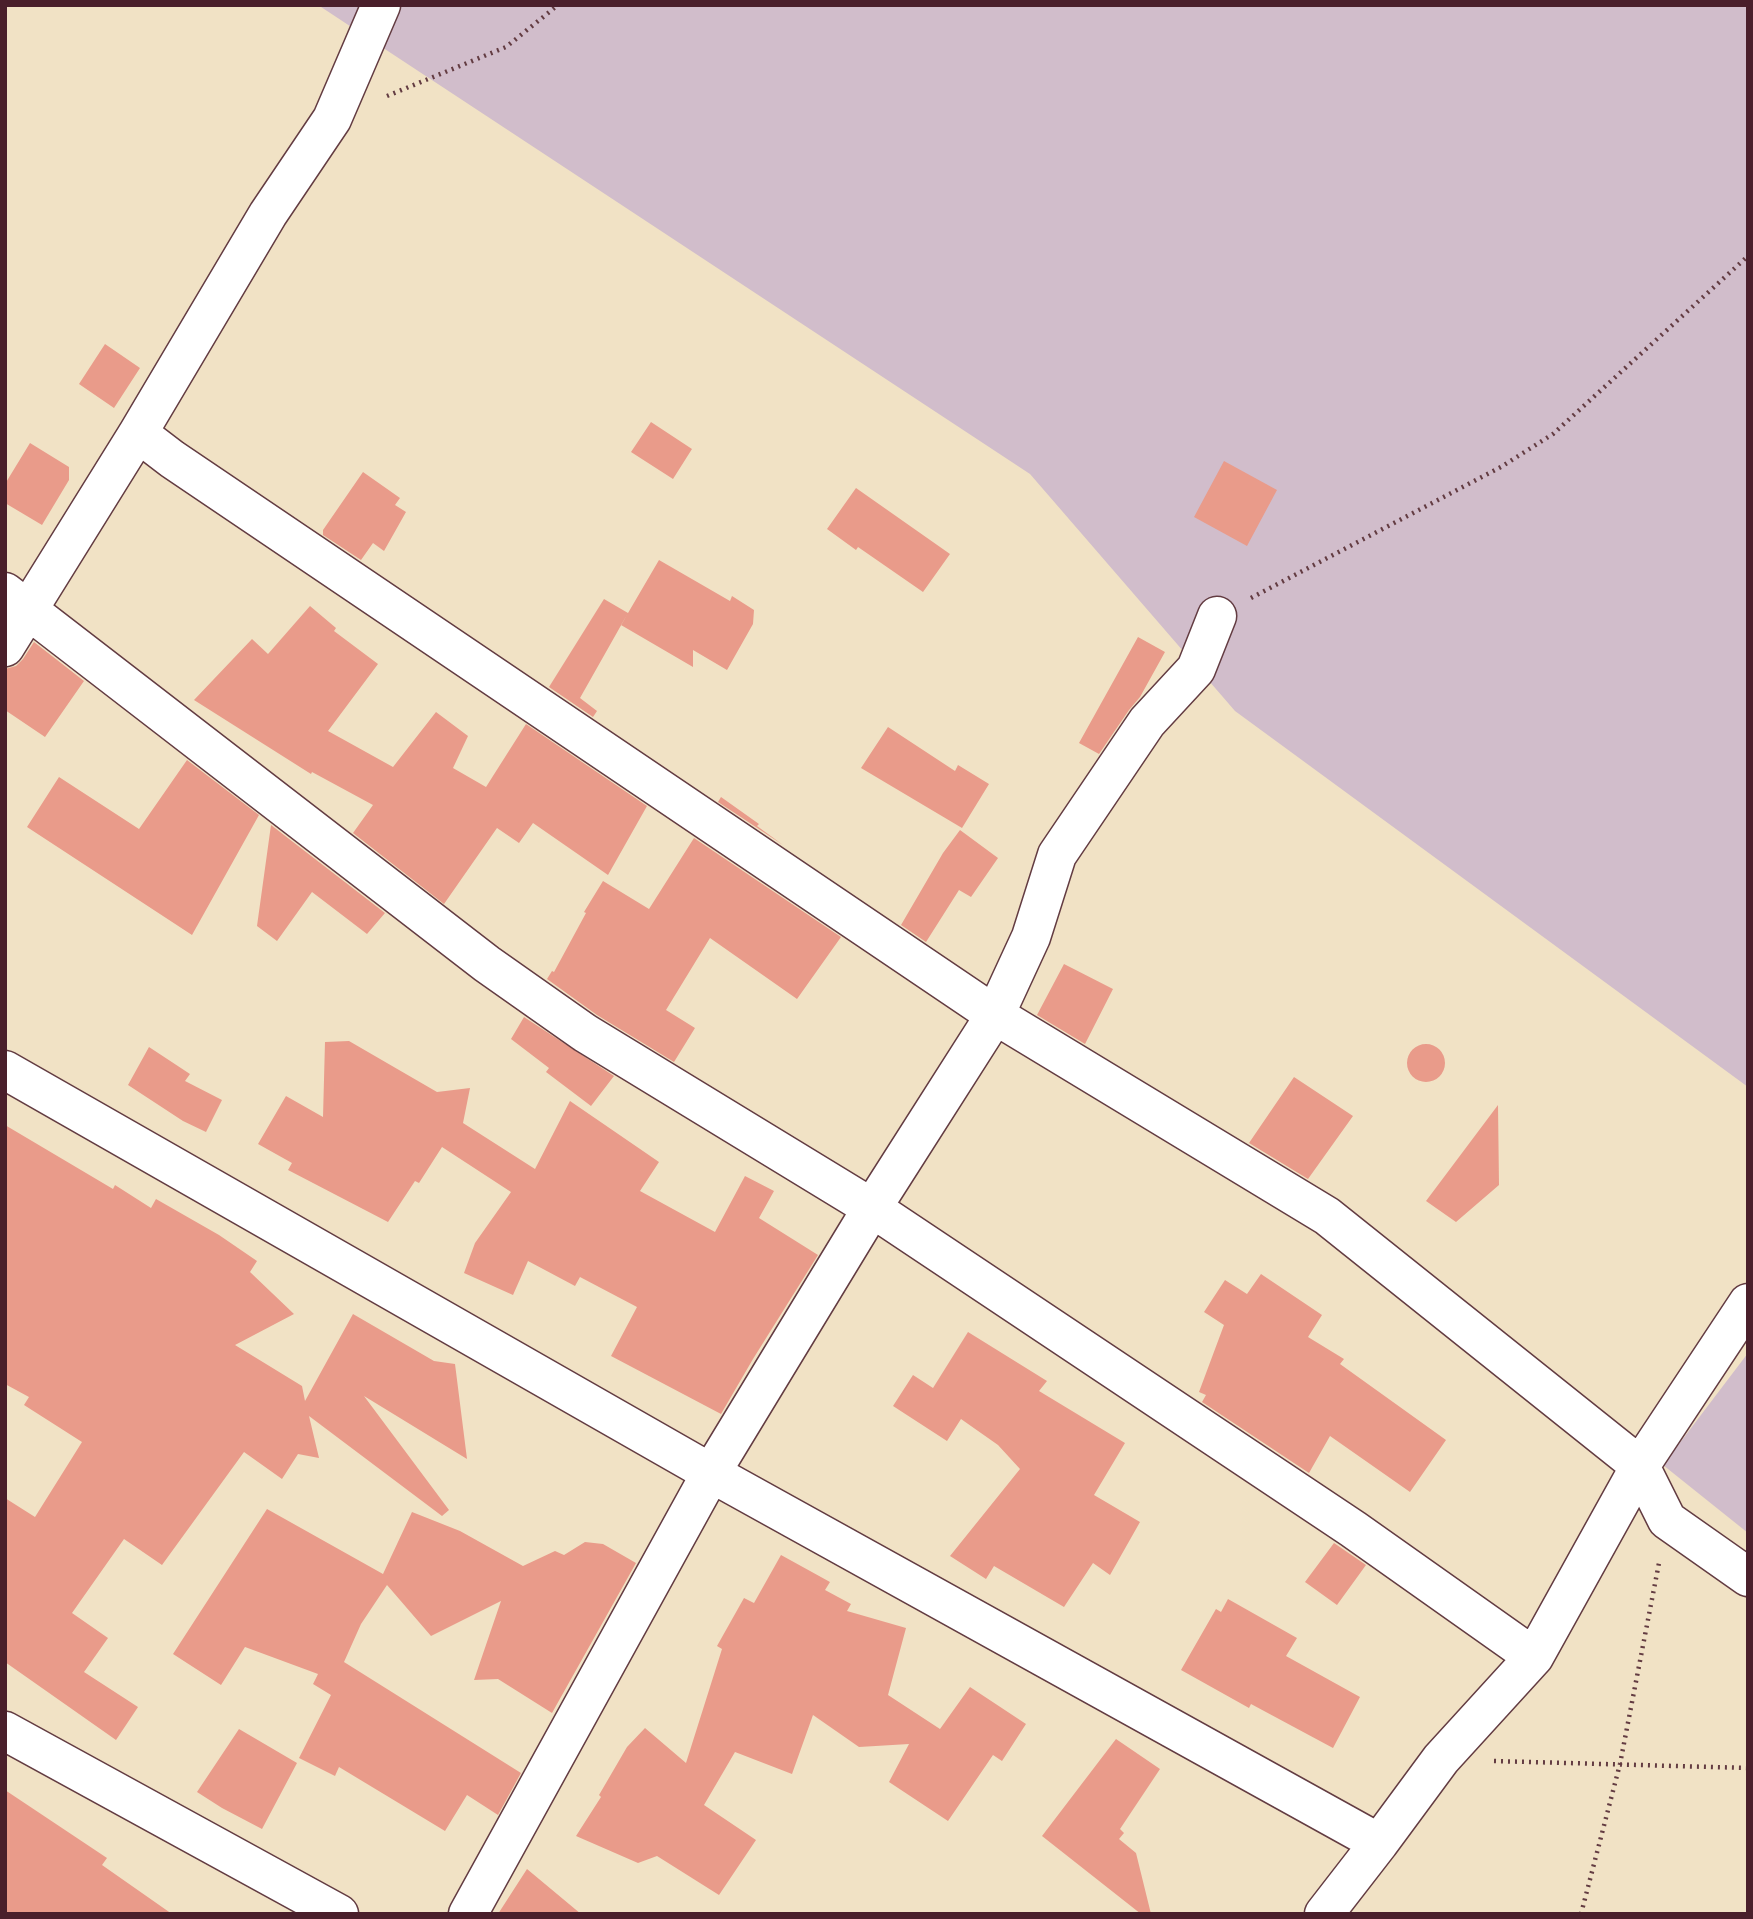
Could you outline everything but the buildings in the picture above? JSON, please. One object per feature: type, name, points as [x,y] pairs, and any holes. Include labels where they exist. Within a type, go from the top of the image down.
[{"type":"street","points":[[5,647],[17,601],[138,433],[268,214],[332,119],[381,5]]},
{"type":"street","points":[[138,433],[172,459],[995,1015],[1327,1216],[1640,1466],[1667,1520],[1748,1577]]},
{"type":"street","points":[[17,601],[520,987],[585,1033],[872,1208],[1353,1529],[1534,1657]]},
{"type":"street","points":[[468,1914],[711,1473],[872,1208],[995,1015],[1031,937],[1057,855],[1147,722],[1196,669],[1217,616]]},
{"type":"street","points":[[5,1070],[711,1473],[1379,1843]]},
{"type":"street","points":[[1324,1914],[1441,1759],[1534,1657],[1640,1466],[1748,1303]]},
{"type":"street","points":[[5,1731],[340,1914]]},
{"type":"path","points":[[332,119],[506,47],[558,5]]},
{"type":"path","points":[[1217,616],[1502,467],[1553,434],[1748,256]]},
{"type":"path","points":[[1581,1914],[1620,1764],[1667,1520]]},
{"type":"path","points":[[1441,1759],[1748,1768]]},
{"type":"shaded area","points":[[318,5],[1748,5],[1748,1087],[1235,711],[1030,474]]},
{"type":"shaded area","points":[[1748,1353],[1748,1533],[1663,1465]]}]
